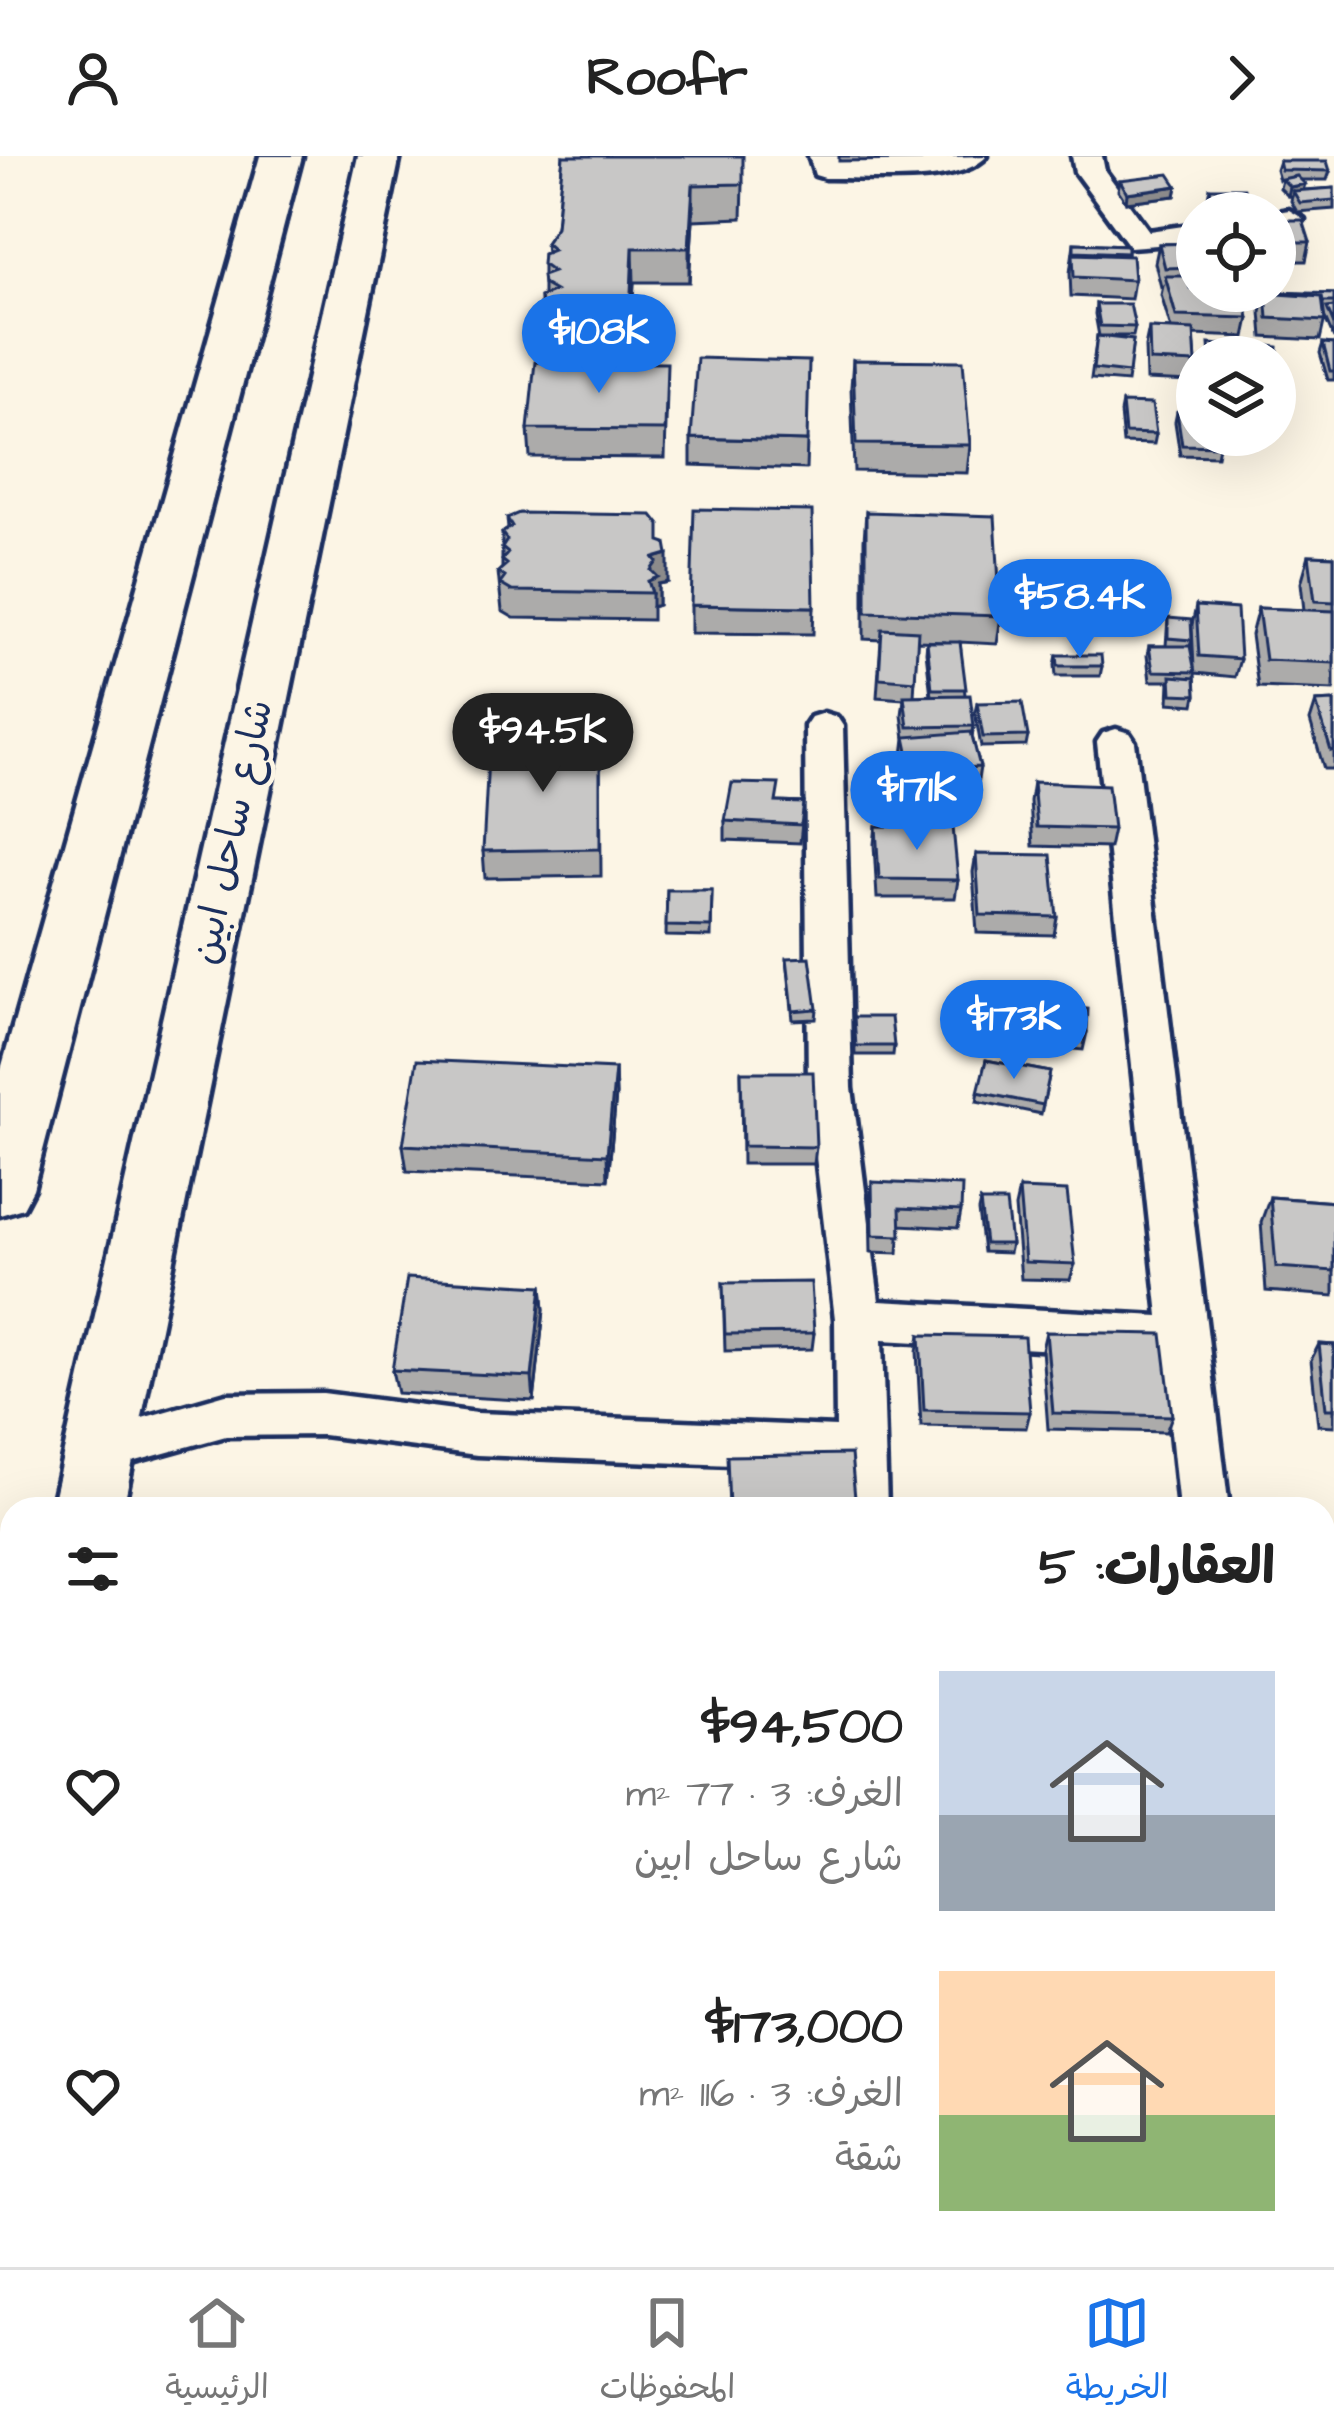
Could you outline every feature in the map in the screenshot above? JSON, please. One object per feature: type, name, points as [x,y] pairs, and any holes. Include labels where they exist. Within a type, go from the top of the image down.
[{"type":"highway","points":[[0,1189],[281,156]]},
{"type":"highway","name":"شارع ساحل ابين","points":[[90,1497],[385,157]]},
{"type":"street","points":[[824,156],[825,169],[941,168],[972,156]]},
{"type":"street","points":[[1087,156],[1090,172],[1141,241],[1176,235]]},
{"type":"street","points":[[824,726],[830,1088],[858,1319],[862,1497]]},
{"type":"street","points":[[1116,742],[1203,1497]]},
{"type":"street","points":[[858,1319],[1184,1337]]},
{"type":"street","points":[[100,1450],[226,1415],[303,1414],[477,1434],[860,1449]]},
{"type":"building","points":[[563,156],[743,156],[743,184],[693,185],[689,248],[633,248],[629,337],[544,333],[540,323],[552,315],[542,309],[540,297],[555,291],[543,284],[542,276],[553,272],[542,264],[543,254],[553,250],[545,243],[556,227]]},
{"type":"building","points":[[1279,161],[1327,161],[1330,171],[1281,170]]},
{"type":"building","points":[[1169,174],[1177,186],[1127,193],[1120,180]]},
{"type":"building","points":[[1297,176],[1305,184],[1290,187],[1282,179]]},
{"type":"building","points":[[1210,188],[1244,188],[1245,192],[1211,192]]},
{"type":"building","points":[[1334,188],[1334,200],[1300,203],[1293,191]]},
{"type":"building","points":[[1296,220],[1303,220],[1310,242],[1296,242]]},
{"type":"building","points":[[1074,243],[1127,245],[1127,253],[1074,251]]},
{"type":"building","points":[[1159,244],[1176,244],[1176,268],[1165,268]]},
{"type":"building","points":[[1073,254],[1132,256],[1134,280],[1074,277]]},
{"type":"building","points":[[1165,276],[1176,276],[1176,312],[1248,312],[1249,318],[1176,316]]},
{"type":"building","points":[[1296,293],[1334,294],[1334,302],[1323,302],[1322,297]]},
{"type":"building","points":[[1296,295],[1322,297],[1325,321],[1268,318],[1268,312],[1296,312]]},
{"type":"building","points":[[1096,304],[1130,304],[1135,327],[1100,326]]},
{"type":"building","points":[[1149,328],[1194,330],[1194,336],[1176,336],[1176,362],[1150,361]]},
{"type":"building","points":[[1097,336],[1133,340],[1129,373],[1093,369]]},
{"type":"building","points":[[1323,343],[1334,344],[1334,371],[1330,371]]},
{"type":"building","points":[[697,358],[809,361],[807,441],[691,438]]},
{"type":"building","points":[[853,360],[963,361],[970,445],[856,444]]},
{"type":"building","points":[[535,362],[667,363],[665,430],[528,429]]},
{"type":"building","points":[[1122,403],[1152,404],[1156,434],[1125,433]]},
{"type":"building","points":[[694,509],[812,511],[814,607],[691,605]]},
{"type":"building","points":[[866,512],[995,516],[1001,616],[866,612]]},
{"type":"building","points":[[519,513],[652,515],[660,525],[660,541],[666,543],[668,554],[654,558],[657,562],[651,570],[658,577],[648,581],[652,593],[512,591],[500,584],[505,577],[498,572],[507,564],[502,560],[508,553],[502,548],[507,540],[502,533],[512,526],[507,518]]},
{"type":"building","points":[[1309,555],[1334,556],[1334,602],[1315,601]]},
{"type":"building","points":[[1196,606],[1237,609],[1240,659],[1199,656]]},
{"type":"building","points":[[1258,608],[1334,611],[1334,663],[1265,660]]},
{"type":"building","points":[[1168,618],[1191,620],[1192,640],[1168,638]]},
{"type":"building","points":[[882,629],[918,631],[915,681],[879,678]]},
{"type":"building","points":[[927,642],[960,642],[966,689],[932,689]]},
{"type":"building","points":[[1149,646],[1190,646],[1195,672],[1153,671]]},
{"type":"building","points":[[1057,655],[1101,655],[1102,666],[1058,666]]},
{"type":"building","points":[[1171,676],[1195,678],[1196,695],[1172,694]]},
{"type":"building","points":[[970,695],[974,726],[908,727],[904,696]]},
{"type":"building","points":[[1334,701],[1334,750],[1331,751],[1316,702]]},
{"type":"building","points":[[1022,702],[1028,736],[983,737],[977,703]]},
{"type":"building","points":[[971,732],[980,767],[912,771],[905,737]]},
{"type":"building","points":[[600,738],[600,849],[483,851],[489,739]]},
{"type":"building","points":[[1033,782],[1108,785],[1113,829],[1037,827]]},
{"type":"building","points":[[732,783],[779,784],[776,802],[804,803],[801,825],[725,821]]},
{"type":"building","points":[[876,826],[953,827],[958,880],[879,879]]},
{"type":"building","points":[[976,854],[1051,855],[1057,917],[980,915]]},
{"type":"building","points":[[667,890],[712,890],[711,927],[666,926]]},
{"type":"building","points":[[810,957],[817,1009],[793,1011],[787,958]]},
{"type":"building","points":[[977,999],[1088,1009],[1087,1032],[975,1022]]},
{"type":"building","points":[[854,1017],[891,1017],[894,1046],[856,1046]]},
{"type":"building","points":[[417,1060],[615,1069],[607,1155],[403,1145]]},
{"type":"building","points":[[986,1060],[1050,1072],[1043,1105],[978,1092]]},
{"type":"building","points":[[741,1072],[813,1072],[816,1147],[743,1146]]},
{"type":"building","points":[[872,1182],[962,1186],[961,1211],[900,1208],[901,1236],[873,1235]]},
{"type":"building","points":[[1019,1189],[1067,1191],[1075,1264],[1025,1262]]},
{"type":"building","points":[[1270,1197],[1334,1202],[1334,1271],[1276,1267]]},
{"type":"building","points":[[980,1202],[1006,1202],[1011,1244],[985,1244]]},
{"type":"building","points":[[407,1278],[542,1286],[532,1377],[392,1370]]},
{"type":"building","points":[[811,1282],[814,1333],[725,1334],[723,1283]]},
{"type":"building","points":[[1046,1332],[1162,1334],[1172,1416],[1053,1413]]},
{"type":"building","points":[[920,1335],[1024,1337],[1030,1412],[924,1410]]},
{"type":"building","points":[[1319,1344],[1334,1345],[1334,1409],[1326,1409]]},
{"type":"building","points":[[851,1454],[855,1497],[729,1497],[727,1456]]}]
